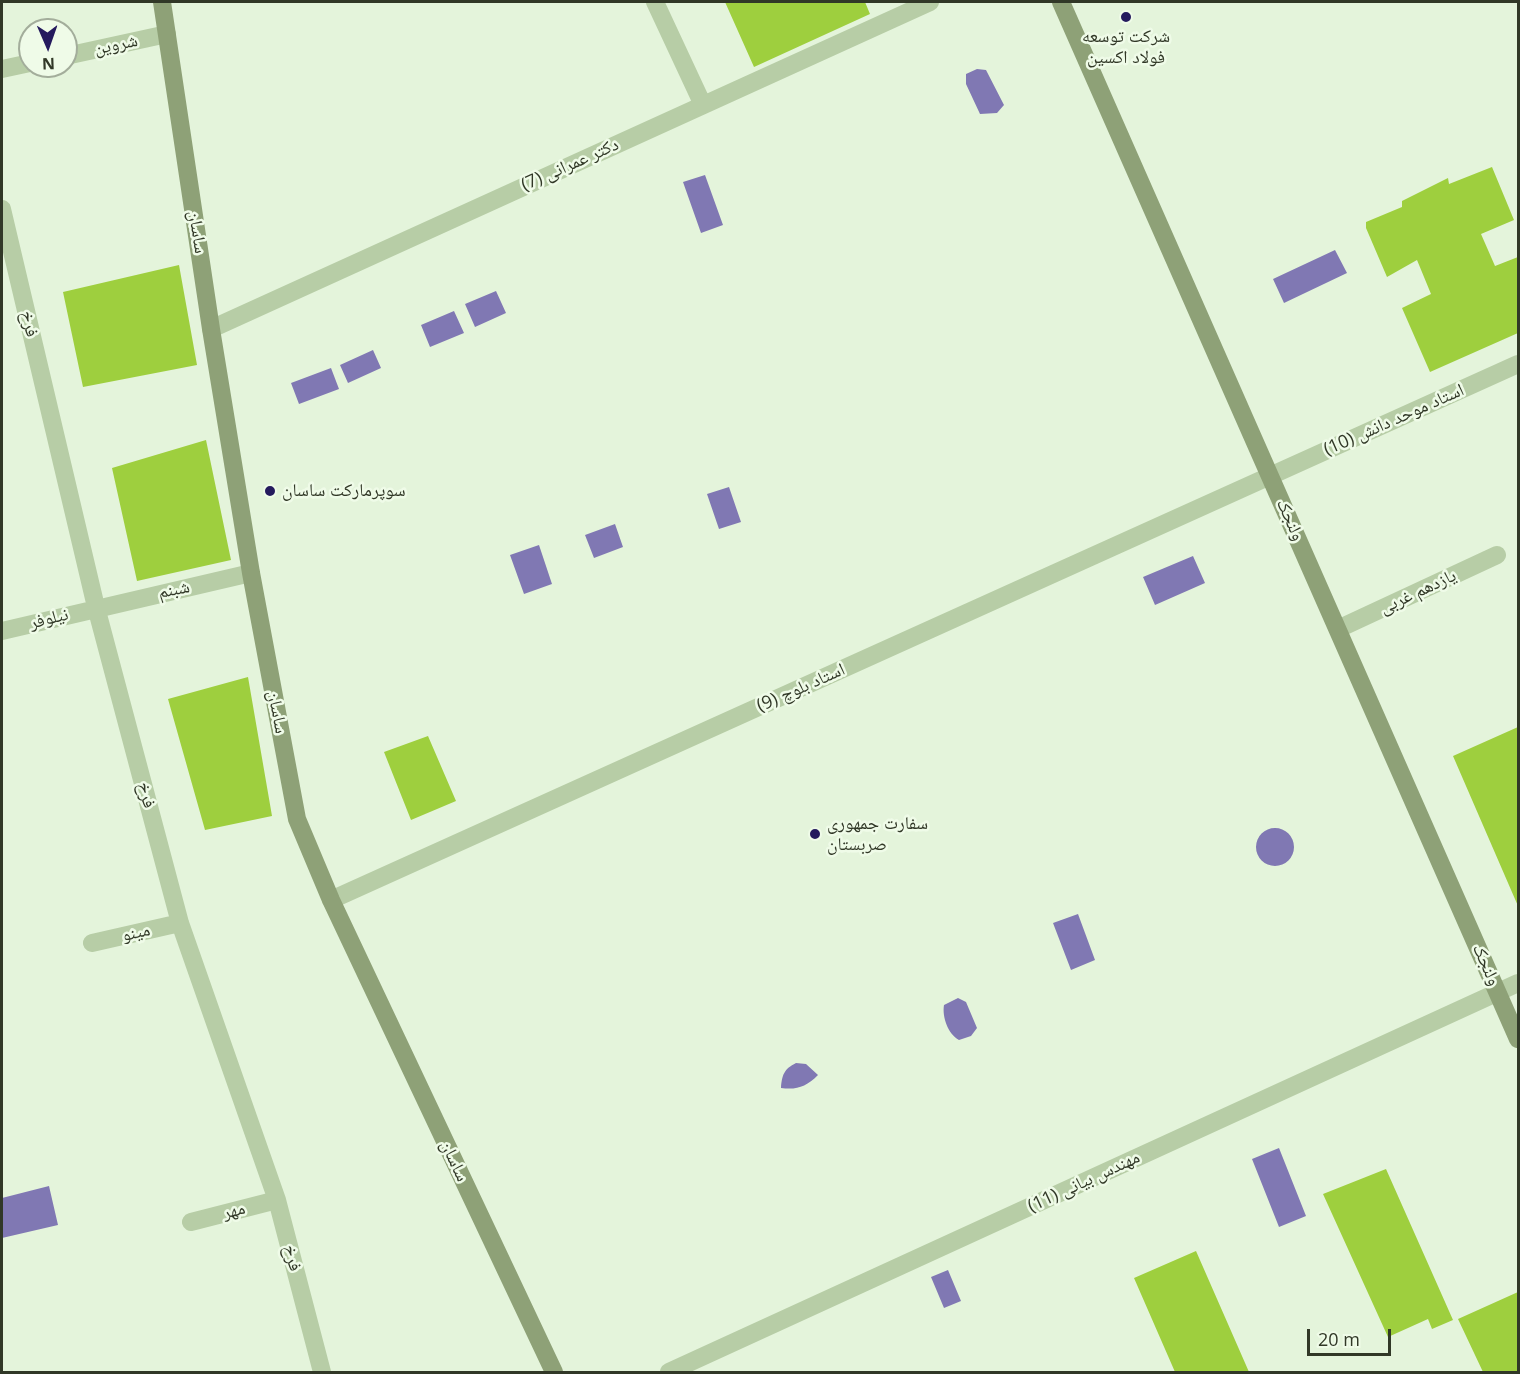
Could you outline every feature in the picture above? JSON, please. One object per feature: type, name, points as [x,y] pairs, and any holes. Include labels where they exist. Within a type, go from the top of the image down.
[{"type":"street","name":"ساسان","points":[[162,2],[211,329],[251,573],[297,819],[331,900],[554,1372]]},
{"type":"street","points":[[655,2],[703,105]]},
{"type":"street","name":"دکتر عمرانی (7)","points":[[211,329],[930,2]]},
{"type":"street","name":"ولنجک","points":[[1061,2],[1518,1039]]},
{"type":"street","name":"شروین","points":[[78,53],[167,34]]},
{"type":"street","points":[[2,69],[18,66]]},
{"type":"street","name":"فرخ","points":[[2,209],[96,607],[180,923],[277,1200],[322,1372]]},
{"type":"street","name":"استاد موحد دانش (10)","points":[[1270,476],[1518,364]]},
{"type":"street","name":"استاد بلوچ (9)","points":[[331,900],[1270,476]]},
{"type":"street","name":"یازدهم غربی","points":[[1338,629],[1497,555]]},
{"type":"street","name":"شبنم","points":[[96,607],[251,573]]},
{"type":"street","name":"نیلوفر","points":[[2,631],[96,607]]},
{"type":"street","name":"مینو","points":[[92,943],[180,923]]},
{"type":"street","name":"مهندس بیانی (11)","points":[[669,1372],[1518,983]]},
{"type":"street","name":"مهر","points":[[191,1222],[277,1200]]},
{"type":"shaded area","points":[[977,69],[986,70],[1004,105],[997,113],[980,114],[966,84],[966,74]]},
{"type":"shaded area","points":[[705,175],[723,225],[701,233],[683,182]]},
{"type":"shaded area","points":[[1335,250],[1347,273],[1284,303],[1273,279]]},
{"type":"shaded area","points":[[496,291],[506,313],[475,327],[465,304]]},
{"type":"shaded area","points":[[454,311],[464,333],[430,347],[421,325]]},
{"type":"shaded area","points":[[373,350],[381,368],[348,383],[340,365]]},
{"type":"shaded area","points":[[331,368],[339,389],[299,404],[291,383]]},
{"type":"shaded area","points":[[729,487],[741,522],[719,529],[707,494]]},
{"type":"shaded area","points":[[615,524],[623,547],[594,558],[585,535]]},
{"type":"shaded area","points":[[539,545],[552,584],[524,594],[510,555]]},
{"type":"shaded area","points":[[1193,556],[1205,583],[1155,605],[1143,577]]},
{"type":"shaded area","points":[[1275,828],[1288,834],[1294,847],[1288,860],[1275,866],[1262,860],[1256,847],[1262,834]]},
{"type":"shaded area","points":[[1078,914],[1095,960],[1071,970],[1053,923]]},
{"type":"shaded area","points":[[958,998],[966,1002],[977,1028],[971,1036],[959,1040],[949,1029],[944,1010],[944,1005]]},
{"type":"shaded area","points":[[796,1063],[806,1064],[818,1075],[801,1087],[781,1088],[784,1073]]},
{"type":"shaded area","points":[[1279,1148],[1306,1216],[1279,1227],[1252,1159]]},
{"type":"shaded area","points":[[49,1186],[58,1225],[2,1238],[2,1198]]},
{"type":"shaded area","points":[[948,1270],[961,1301],[944,1308],[931,1277]]},
{"type":"building","points":[[725,2],[865,2],[870,14],[754,67]]},
{"type":"building","points":[[1492,167],[1514,220],[1481,234],[1495,266],[1518,257],[1518,333],[1430,372],[1402,308],[1431,294],[1417,260],[1387,277],[1366,228],[1366,222],[1402,207],[1402,201],[1448,178],[1449,184]]},
{"type":"building","points":[[179,265],[197,365],[83,387],[63,292]]},
{"type":"building","points":[[206,440],[231,560],[137,581],[112,468]]},
{"type":"building","points":[[248,677],[272,816],[205,830],[168,699]]},
{"type":"building","points":[[1518,727],[1518,906],[1453,756]]},
{"type":"building","points":[[428,736],[456,801],[411,820],[384,752]]},
{"type":"building","points":[[1386,1169],[1453,1320],[1432,1329],[1428,1319],[1388,1337],[1323,1194]]},
{"type":"building","points":[[1196,1251],[1249,1372],[1175,1372],[1134,1278]]},
{"type":"building","points":[[1518,1292],[1518,1372],[1483,1372],[1458,1319]]},
{"type":"place","name":"شرکت توسعه فولاد اکسین","points":[[1126,17]]},
{"type":"place","name":"سوپرمارکت ساسان","points":[[270,491]]},
{"type":"place","name":"سفارت جمهوری صربستان","points":[[815,834]]}]
